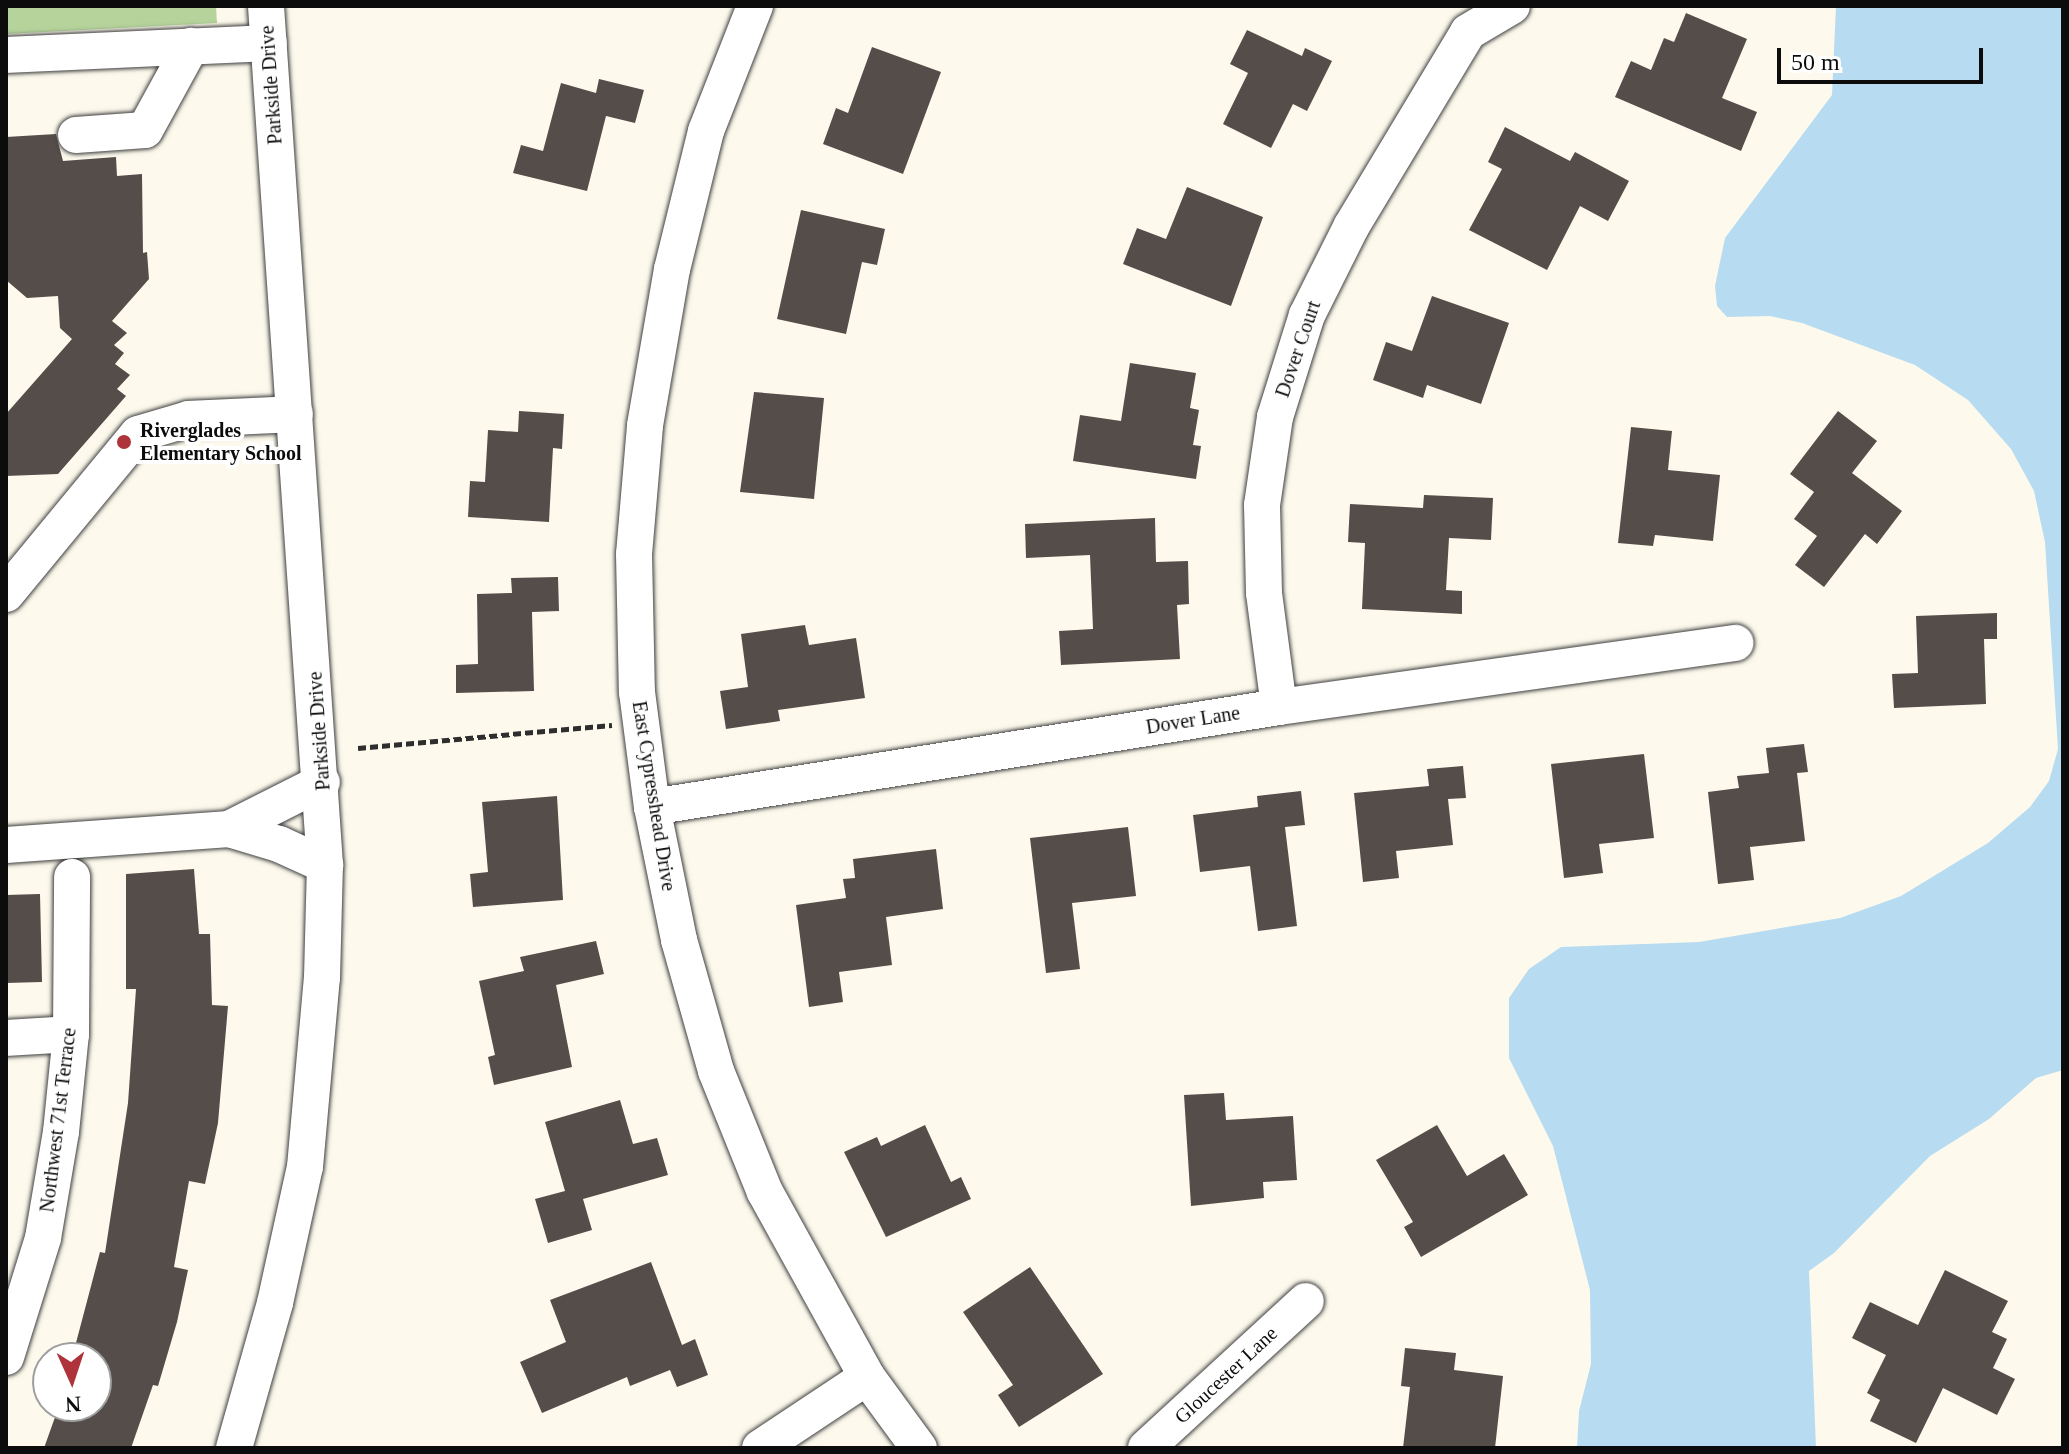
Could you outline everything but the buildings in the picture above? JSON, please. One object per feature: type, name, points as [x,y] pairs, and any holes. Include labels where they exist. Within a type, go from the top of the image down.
[{"type":"street","name":"Parkside Drive","points":[[234,1448],[275,1303],[305,1167],[322,978],[325,865],[322,782],[266,6]]},
{"type":"street","name":"East Cypresshead Drive","points":[[755,6],[706,131],[672,269],[645,426],[634,554],[641,724],[652,807],[679,940],[716,1071],[765,1192],[867,1377],[919,1448]]},
{"type":"street","name":"Dover Court","points":[[1279,707],[1264,593],[1262,505],[1275,417],[1307,315],[1351,227],[1468,32],[1512,6]]},
{"type":"street","points":[[6,55],[269,43]]},
{"type":"street","points":[[76,135],[145,130],[191,46]]},
{"type":"street","points":[[6,594],[138,434],[189,419],[295,414]]},
{"type":"street","name":"Dover Lane","points":[[652,807],[1279,707],[1736,643]]},
{"type":"street","points":[[229,829],[322,782]]},
{"type":"street","points":[[6,845],[229,829],[279,844],[325,865]]},
{"type":"street","name":"Northwest 71st Terrace","points":[[6,1357],[43,1238],[71,1034],[72,877]]},
{"type":"street","points":[[6,1038],[71,1034]]},
{"type":"street","name":"Gloucester Lane","points":[[1146,1448],[1306,1301]]},
{"type":"street","points":[[760,1448],[867,1377]]},
{"type":"path","points":[[358,748],[641,724]]},
{"type":"green space","points":[[6,6],[216,6],[217,23],[6,34]]},
{"type":"water","points":[[1836,6],[2063,6],[2063,1070],[2036,1078],[1989,1119],[1930,1156],[1834,1253],[1809,1271],[1816,1448],[1577,1448],[1579,1411],[1591,1364],[1590,1290],[1553,1146],[1509,1058],[1509,998],[1529,969],[1561,947],[1699,942],[1840,918],[1901,896],[1988,843],[2030,807],[2049,781],[2058,749],[2045,542],[2034,491],[2011,449],[1968,400],[1915,365],[1802,323],[1770,316],[1727,317],[1717,306],[1715,286],[1725,238],[1832,95]]},
{"type":"place","name":"Riverglades Elementary School","points":[[124,442]]}]
